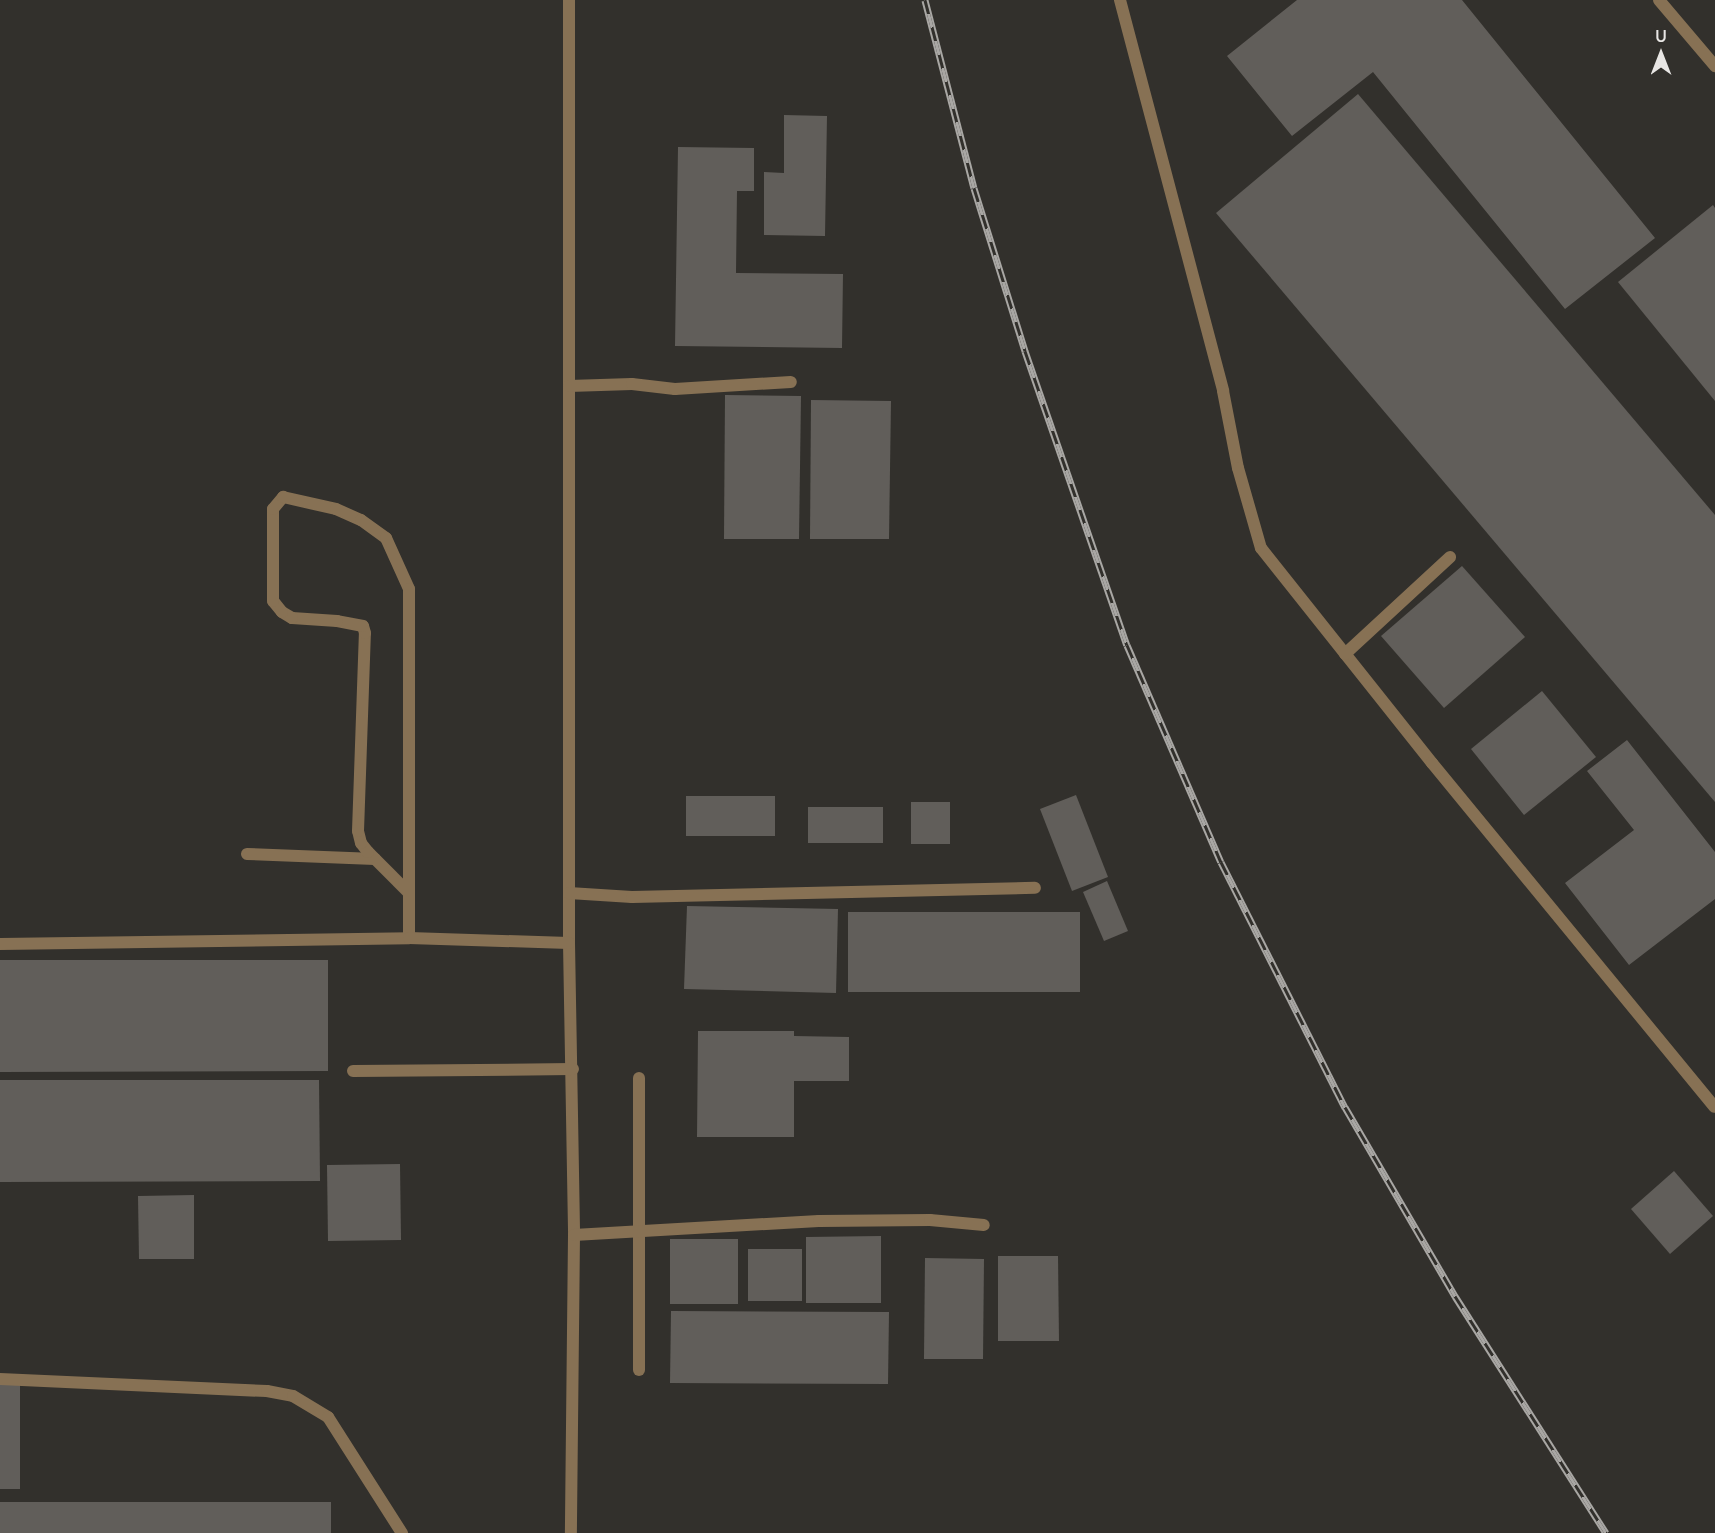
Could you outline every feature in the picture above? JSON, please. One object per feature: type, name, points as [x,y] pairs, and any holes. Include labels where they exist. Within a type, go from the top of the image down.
[{"type":"lane","points":[[569,0],[569,943],[573,1069],[574,1235],[571,1533]]},
{"type":"lane","points":[[1120,0],[1220,380],[1238,468],[1261,548],[1715,1107]]},
{"type":"lane","points":[[1659,0],[1715,66]]},
{"type":"lane","points":[[569,386],[632,384],[675,389],[791,382]]},
{"type":"lane","points":[[407,891],[361,843],[358,831],[365,633],[363,626],[353,623],[292,618],[282,612],[273,602],[273,509],[283,497],[336,508],[361,520],[386,538],[409,588],[407,891],[409,938]]},
{"type":"lane","points":[[1346,654],[1450,557]]},
{"type":"lane","points":[[247,854],[375,859]]},
{"type":"lane","points":[[569,893],[632,897],[1035,888]]},
{"type":"lane","points":[[0,944],[409,938],[569,943]]},
{"type":"lane","points":[[353,1071],[573,1069]]},
{"type":"lane","points":[[639,1078],[637,1230],[639,1370]]},
{"type":"lane","points":[[574,1235],[830,1221],[930,1220],[984,1226]]},
{"type":"lane","points":[[0,1379],[267,1391],[293,1396],[328,1417],[402,1533]]},
{"type":"building","points":[[1297,0],[1462,0],[1655,238],[1565,309],[1373,72],[1292,136],[1227,56]]},
{"type":"building","points":[[1358,94],[1715,515],[1715,802],[1216,213]]},
{"type":"building","points":[[784,115],[827,116],[825,236],[764,235],[764,172],[784,173]]},
{"type":"building","points":[[678,147],[754,148],[754,191],[737,191],[736,273],[843,274],[842,348],[675,346]]},
{"type":"building","points":[[1713,205],[1715,208],[1715,401],[1618,282]]},
{"type":"building","points":[[725,395],[801,396],[799,539],[724,539]]},
{"type":"building","points":[[811,400],[891,401],[889,539],[810,539]]},
{"type":"building","points":[[1462,566],[1525,637],[1444,708],[1381,636]]},
{"type":"building","points":[[1542,691],[1596,757],[1524,815],[1471,749]]},
{"type":"building","points":[[1627,740],[1715,852],[1715,899],[1629,965],[1565,883],[1634,830],[1587,771]]},
{"type":"building","points":[[1076,795],[1108,877],[1072,891],[1040,809]]},
{"type":"building","points":[[686,796],[775,796],[775,836],[686,836]]},
{"type":"building","points":[[911,802],[950,802],[950,844],[911,844]]},
{"type":"building","points":[[808,807],[883,807],[883,843],[808,843]]},
{"type":"building","points":[[1107,881],[1128,931],[1104,941],[1083,892]]},
{"type":"building","points":[[687,906],[838,909],[836,993],[684,989]]},
{"type":"building","points":[[848,912],[1080,912],[1080,992],[848,992]]},
{"type":"building","points":[[0,960],[328,960],[328,1071],[0,1072]]},
{"type":"building","points":[[698,1031],[794,1031],[794,1036],[849,1037],[849,1081],[794,1081],[794,1137],[697,1137]]},
{"type":"building","points":[[0,1080],[319,1080],[320,1181],[0,1182]]},
{"type":"building","points":[[400,1164],[401,1240],[328,1241],[327,1165]]},
{"type":"building","points":[[1674,1171],[1713,1216],[1670,1254],[1631,1209]]},
{"type":"building","points":[[194,1195],[194,1259],[139,1259],[138,1196]]},
{"type":"building","points":[[881,1236],[881,1303],[806,1303],[806,1237]]},
{"type":"building","points":[[670,1239],[738,1239],[738,1304],[670,1304]]},
{"type":"building","points":[[748,1249],[802,1249],[802,1301],[748,1301]]},
{"type":"building","points":[[998,1256],[1058,1256],[1059,1341],[998,1341]]},
{"type":"building","points":[[925,1258],[984,1259],[983,1359],[924,1359]]},
{"type":"building","points":[[671,1311],[889,1312],[888,1384],[670,1383]]},
{"type":"building","points":[[0,1383],[20,1383],[20,1489],[0,1489]]},
{"type":"building","points":[[0,1502],[331,1502],[331,1533],[0,1533]]},
{"type":"railway","points":[[925,0],[974,188],[1025,351],[1127,645],[1221,862],[1345,1107],[1455,1296],[1606,1533]]}]
